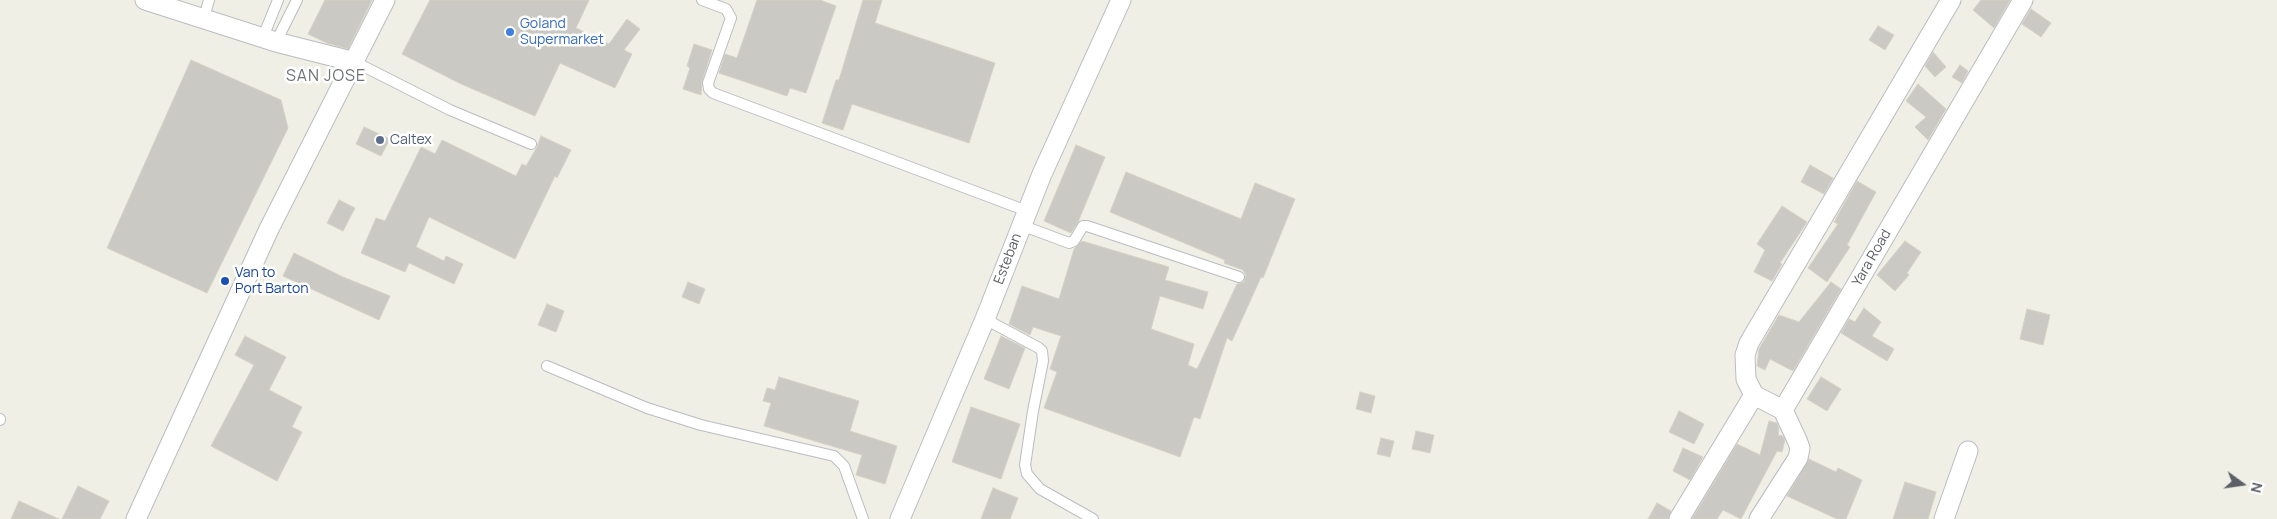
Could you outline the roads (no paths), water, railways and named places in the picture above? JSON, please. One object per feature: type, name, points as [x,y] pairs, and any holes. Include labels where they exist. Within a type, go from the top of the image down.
[{"type":"street","points":[[145,0],[206,9],[270,40],[355,62]]},
{"type":"street","points":[[136,519],[269,229],[355,62],[384,0]]},
{"type":"street","name":"Esteban","points":[[900,519],[985,319],[1024,218],[1121,0]]},
{"type":"street","points":[[1760,519],[1798,458],[1800,448],[1783,410],[1754,395],[1746,379],[1744,366],[1749,343],[1951,0]]},
{"type":"street","name":"Yara Road","points":[[1783,410],[2023,0]]},
{"type":"street","points":[[1679,519],[1754,395]]},
{"type":"street","points":[[1944,519],[1968,451]]},
{"type":"lane","points":[[270,40],[278,0]]},
{"type":"lane","points":[[270,40],[297,0]]},
{"type":"lane","points":[[702,0],[730,12],[730,18],[708,83],[709,89],[713,93],[1024,218],[1069,243],[1074,241],[1083,226],[1087,226],[1239,277]]},
{"type":"lane","points":[[355,62],[450,110],[531,144]]},
{"type":"lane","points":[[985,319],[1042,351],[1043,361],[1025,465],[1028,474],[1040,489],[1092,519]]},
{"type":"lane","points":[[547,366],[647,408],[701,424],[834,456],[844,466],[862,519]]},
{"type":"place","name":"Goland Supermarket","points":[[510,32]]},
{"type":"place","name":"Caltex","points":[[380,140]]},
{"type":"place","name":"Van to Port Barton","points":[[225,281]]},
{"type":"district","name":"SAN JOSE","points":[[326,77]]}]
